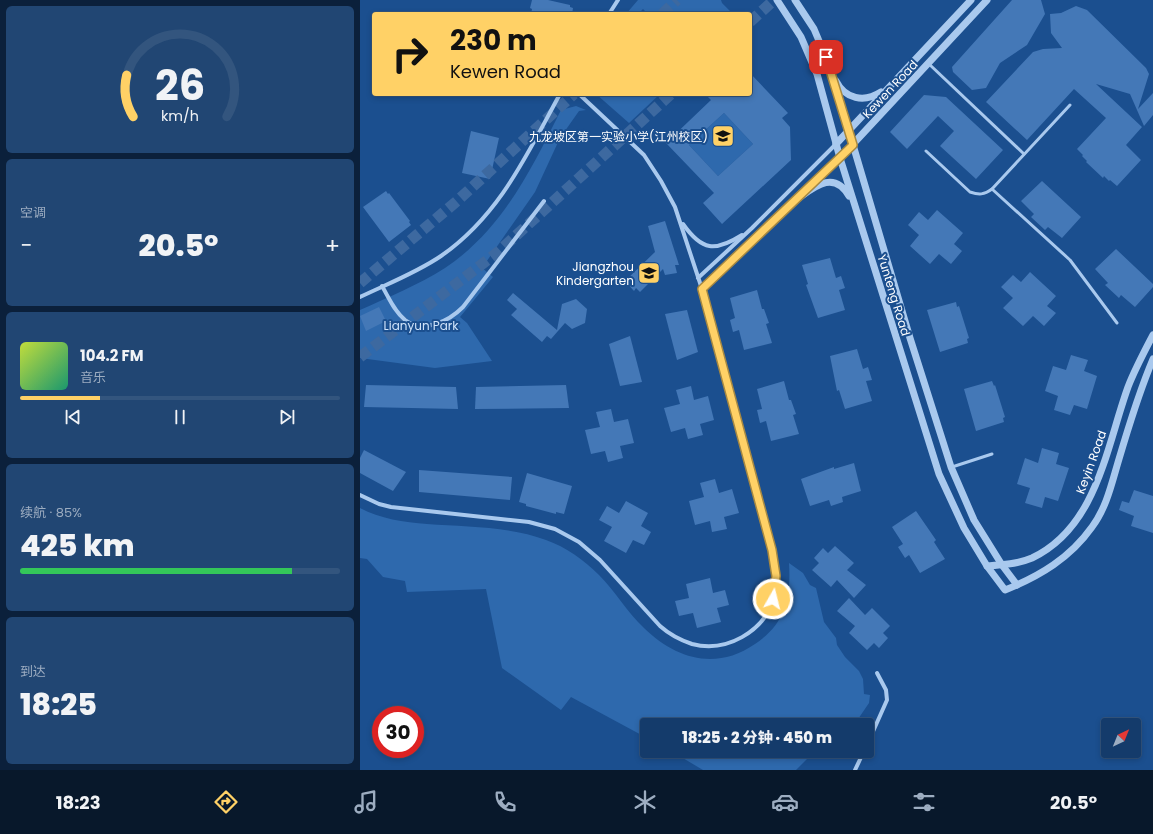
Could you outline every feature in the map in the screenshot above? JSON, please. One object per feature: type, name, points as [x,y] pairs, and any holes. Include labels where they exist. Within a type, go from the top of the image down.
[{"type":"street","points":[[610,12],[618,0]]},
{"type":"street","name":"Yunteng Road","points":[[777,0],[790,18],[810,55],[854,205],[939,474],[964,528],[987,566],[1005,590]]},
{"type":"street","name":"Yunteng Road","points":[[795,0],[814,29],[830,67],[910,338],[951,468],[974,520],[1002,565],[1017,585]]},
{"type":"street","name":"Kewen Road","points":[[698,278],[752,228],[836,144],[971,0]]},
{"type":"street","name":"Kewen Road","points":[[702,289],[853,145],[987,0]]},
{"type":"street","points":[[830,67],[839,86],[844,91],[858,99],[873,98],[891,86]]},
{"type":"street","points":[[360,297],[440,256],[466,236],[489,213],[510,184],[559,96]]},
{"type":"street","points":[[360,495],[379,504],[391,507],[529,522],[555,530],[579,542],[600,560],[650,617],[670,634],[692,644],[702,646],[724,644],[745,636],[762,621],[773,599],[776,576],[775,562],[702,289],[680,221],[661,181],[644,155],[581,96]]},
{"type":"street","points":[[793,202],[821,184],[832,182],[837,183],[845,190],[854,205]]},
{"type":"street","points":[[382,286],[399,314],[413,324],[430,325],[450,319],[463,306],[544,201]]},
{"type":"street","points":[[680,221],[695,239],[713,247],[729,243],[752,228]]},
{"type":"street","name":"Keyin Road","points":[[987,566],[1002,565],[1031,558],[1044,551],[1068,531],[1087,505],[1095,490],[1128,387],[1153,335]]},
{"type":"street","name":"Keyin Road","points":[[1005,590],[1031,579],[1056,564],[1068,555],[1093,526],[1108,494],[1140,391],[1153,359]]},
{"type":"street","points":[[874,729],[887,700],[886,690],[877,673]]},
{"type":"street","points":[[855,770],[861,758]]},
{"type":"lane","points":[[929,64],[1024,154]]},
{"type":"lane","points":[[926,151],[970,192],[978,195],[986,193],[992,189],[1070,105]]},
{"type":"lane","points":[[992,189],[1070,260],[1117,323]]},
{"type":"lane","points":[[951,468],[992,454]]},
{"type":"green space","points":[[638,0],[721,0],[731,12],[646,12],[643,9],[640,12],[628,12]]},
{"type":"green space","points":[[598,96],[658,96],[629,123]]},
{"type":"green space","name":"Lianyun Park","points":[[576,106],[586,110],[579,111],[560,138],[535,192],[482,268],[493,277],[460,317],[467,323],[492,361],[435,368],[360,358],[360,310],[424,280],[445,268],[465,253],[483,236],[499,217],[526,176],[561,110]]},
{"type":"green space","points":[[724,113],[753,144],[718,176],[689,145]]},
{"type":"green space","points":[[360,508],[376,515],[401,521],[502,530],[532,535],[561,546],[593,569],[605,581],[638,622],[656,639],[683,654],[697,658],[711,659],[726,657],[740,652],[755,644],[774,627],[780,618],[787,598],[789,587],[789,563],[803,573],[810,585],[816,588],[824,622],[836,638],[837,645],[845,657],[859,671],[863,679],[864,694],[870,695],[869,703],[859,718],[640,718],[640,734],[571,697],[561,710],[502,668],[486,589],[407,592],[405,581],[383,577],[367,559],[360,558]]},
{"type":"green space","points":[[683,758],[808,758],[796,770],[703,770]]},
{"type":"building","points":[[532,0],[548,0],[570,5],[570,7],[573,8],[572,12],[531,12],[532,9],[530,8]]},
{"type":"building","points":[[1012,0],[1041,0],[1045,14],[1027,45],[1000,63],[986,88],[972,90],[953,72],[952,67]]},
{"type":"building","points":[[1076,6],[1087,10],[1146,68],[1149,74],[1138,109],[1153,93],[1153,115],[1144,126],[1130,94],[1096,84],[1142,127],[1126,145],[1141,160],[1117,186],[1104,176],[1103,178],[1086,162],[1087,161],[1082,156],[1083,155],[1077,149],[1106,118],[1074,89],[1027,140],[986,102],[1033,52],[1043,49],[1062,48],[1051,33],[1050,14],[1061,13]]},
{"type":"building","points":[[752,75],[788,113],[782,118],[790,127],[791,160],[722,224],[703,203],[714,193],[666,143],[711,100],[707,96],[752,96]],"holes":[[[724,113],[753,144],[718,176],[689,145]]]},
{"type":"building","points":[[924,95],[946,97],[1003,150],[976,179],[940,146],[954,131],[938,116],[907,149],[890,132]]},
{"type":"building","points":[[471,131],[499,138],[490,179],[462,173]]},
{"type":"building","points":[[1042,181],[1081,217],[1062,238],[1048,227],[1045,230],[1031,217],[1034,214],[1021,201]]},
{"type":"building","points":[[386,191],[410,221],[409,222],[411,225],[389,242],[363,207]]},
{"type":"building","points":[[937,210],[963,233],[954,244],[962,251],[951,264],[939,254],[930,264],[910,246],[919,235],[908,225],[919,212],[928,220]]},
{"type":"building","points":[[665,221],[679,265],[675,265],[677,273],[665,275],[663,269],[640,292],[636,288],[634,291],[625,281],[655,252],[648,226]]},
{"type":"building","points":[[1116,249],[1153,284],[1153,287],[1135,307],[1121,295],[1119,298],[1105,285],[1108,283],[1095,269]]},
{"type":"building","points":[[830,258],[836,278],[841,276],[845,288],[839,290],[845,310],[818,318],[806,285],[808,284],[802,265]]},
{"type":"building","points":[[1030,272],[1056,296],[1047,306],[1056,313],[1044,326],[1033,316],[1023,326],[1003,308],[1013,298],[1001,287],[1013,275],[1021,282]]},
{"type":"building","points":[[757,290],[762,309],[764,309],[769,323],[766,324],[772,343],[744,350],[739,330],[733,332],[730,320],[735,318],[730,298]]},
{"type":"building","points":[[513,293],[557,330],[562,304],[576,299],[587,309],[585,323],[572,329],[565,323],[551,339],[547,336],[542,342],[511,315],[517,309],[507,300]]},
{"type":"building","points":[[956,302],[957,307],[959,306],[969,338],[967,339],[968,343],[940,352],[927,310]]},
{"type":"building","points":[[379,307],[386,321],[366,331],[360,316]]},
{"type":"building","points":[[687,310],[698,352],[677,360],[665,314]]},
{"type":"building","points":[[630,336],[642,382],[620,386],[609,344]]},
{"type":"building","points":[[857,349],[863,369],[868,367],[872,380],[866,381],[872,401],[845,409],[839,390],[837,391],[830,356]]},
{"type":"building","points":[[1071,355],[1088,360],[1084,371],[1097,376],[1087,409],[1074,405],[1070,415],[1054,410],[1058,396],[1045,391],[1053,366],[1066,370]]},
{"type":"building","points":[[784,381],[789,400],[791,400],[796,414],[793,415],[799,434],[771,441],[766,421],[760,423],[757,410],[762,409],[757,389]]},
{"type":"building","points":[[992,381],[994,386],[995,385],[1005,417],[1003,418],[1004,422],[976,431],[964,389]]},
{"type":"building","points":[[366,385],[456,387],[458,409],[364,407]]},
{"type":"building","points":[[566,385],[569,408],[475,409],[476,387]]},
{"type":"building","points":[[691,386],[694,400],[708,396],[714,420],[700,424],[703,435],[688,439],[685,428],[671,432],[664,408],[680,404],[676,390]]},
{"type":"building","points":[[611,409],[614,422],[628,419],[634,443],[620,446],[623,458],[608,462],[605,451],[591,454],[585,430],[600,427],[596,412]]},
{"type":"building","points":[[1042,448],[1059,453],[1056,464],[1069,468],[1058,501],[1045,497],[1042,508],[1025,503],[1030,488],[1017,484],[1025,458],[1038,463]]},
{"type":"building","points":[[364,450],[406,472],[393,491],[360,473],[360,458]]},
{"type":"building","points":[[854,463],[861,491],[842,497],[843,502],[831,506],[829,500],[810,506],[801,479],[834,467],[834,469]]},
{"type":"building","points":[[419,470],[512,477],[510,500],[419,492]]},
{"type":"building","points":[[527,473],[572,486],[564,514],[556,512],[556,514],[526,506],[526,504],[519,502]]},
{"type":"building","points":[[715,479],[719,493],[732,489],[739,513],[724,517],[727,529],[712,532],[710,521],[695,525],[689,501],[704,497],[700,483]]},
{"type":"building","points":[[1134,490],[1153,496],[1153,533],[1131,526],[1134,516],[1119,510],[1122,501],[1129,503]]},
{"type":"building","points":[[626,501],[648,513],[641,526],[651,532],[644,545],[633,540],[626,553],[604,541],[612,527],[599,520],[607,506],[619,513]]},
{"type":"building","points":[[916,511],[936,540],[934,542],[945,559],[920,573],[909,555],[905,558],[898,547],[903,544],[892,527]]},
{"type":"building","points":[[835,546],[854,563],[847,570],[866,585],[854,598],[837,580],[831,587],[812,570],[819,563],[814,558],[823,548],[828,553]]},
{"type":"building","points":[[710,578],[713,593],[725,590],[729,605],[717,608],[721,622],[697,628],[693,613],[679,616],[675,601],[689,598],[686,584]]},
{"type":"building","points":[[849,598],[865,615],[872,608],[890,626],[883,633],[888,638],[879,648],[874,643],[867,650],[849,633],[855,626],[837,611]]},
{"type":"tunnel","points":[[664,12],[677,0]]},
{"type":"tunnel","points":[[752,20],[774,0]]},
{"type":"tunnel","points":[[360,283],[457,201],[572,96]]},
{"type":"tunnel","points":[[360,357],[498,252],[669,96]]},
{"type":"place","name":"九龙坡区第一实验小学(江州校区)","points":[[723,136]]},
{"type":"place","name":"Jiangzhou Kindergarten","points":[[649,273]]},
{"type":"route","points":[[773,599],[776,587],[775,562],[702,289],[853,145],[826,57]]}]
